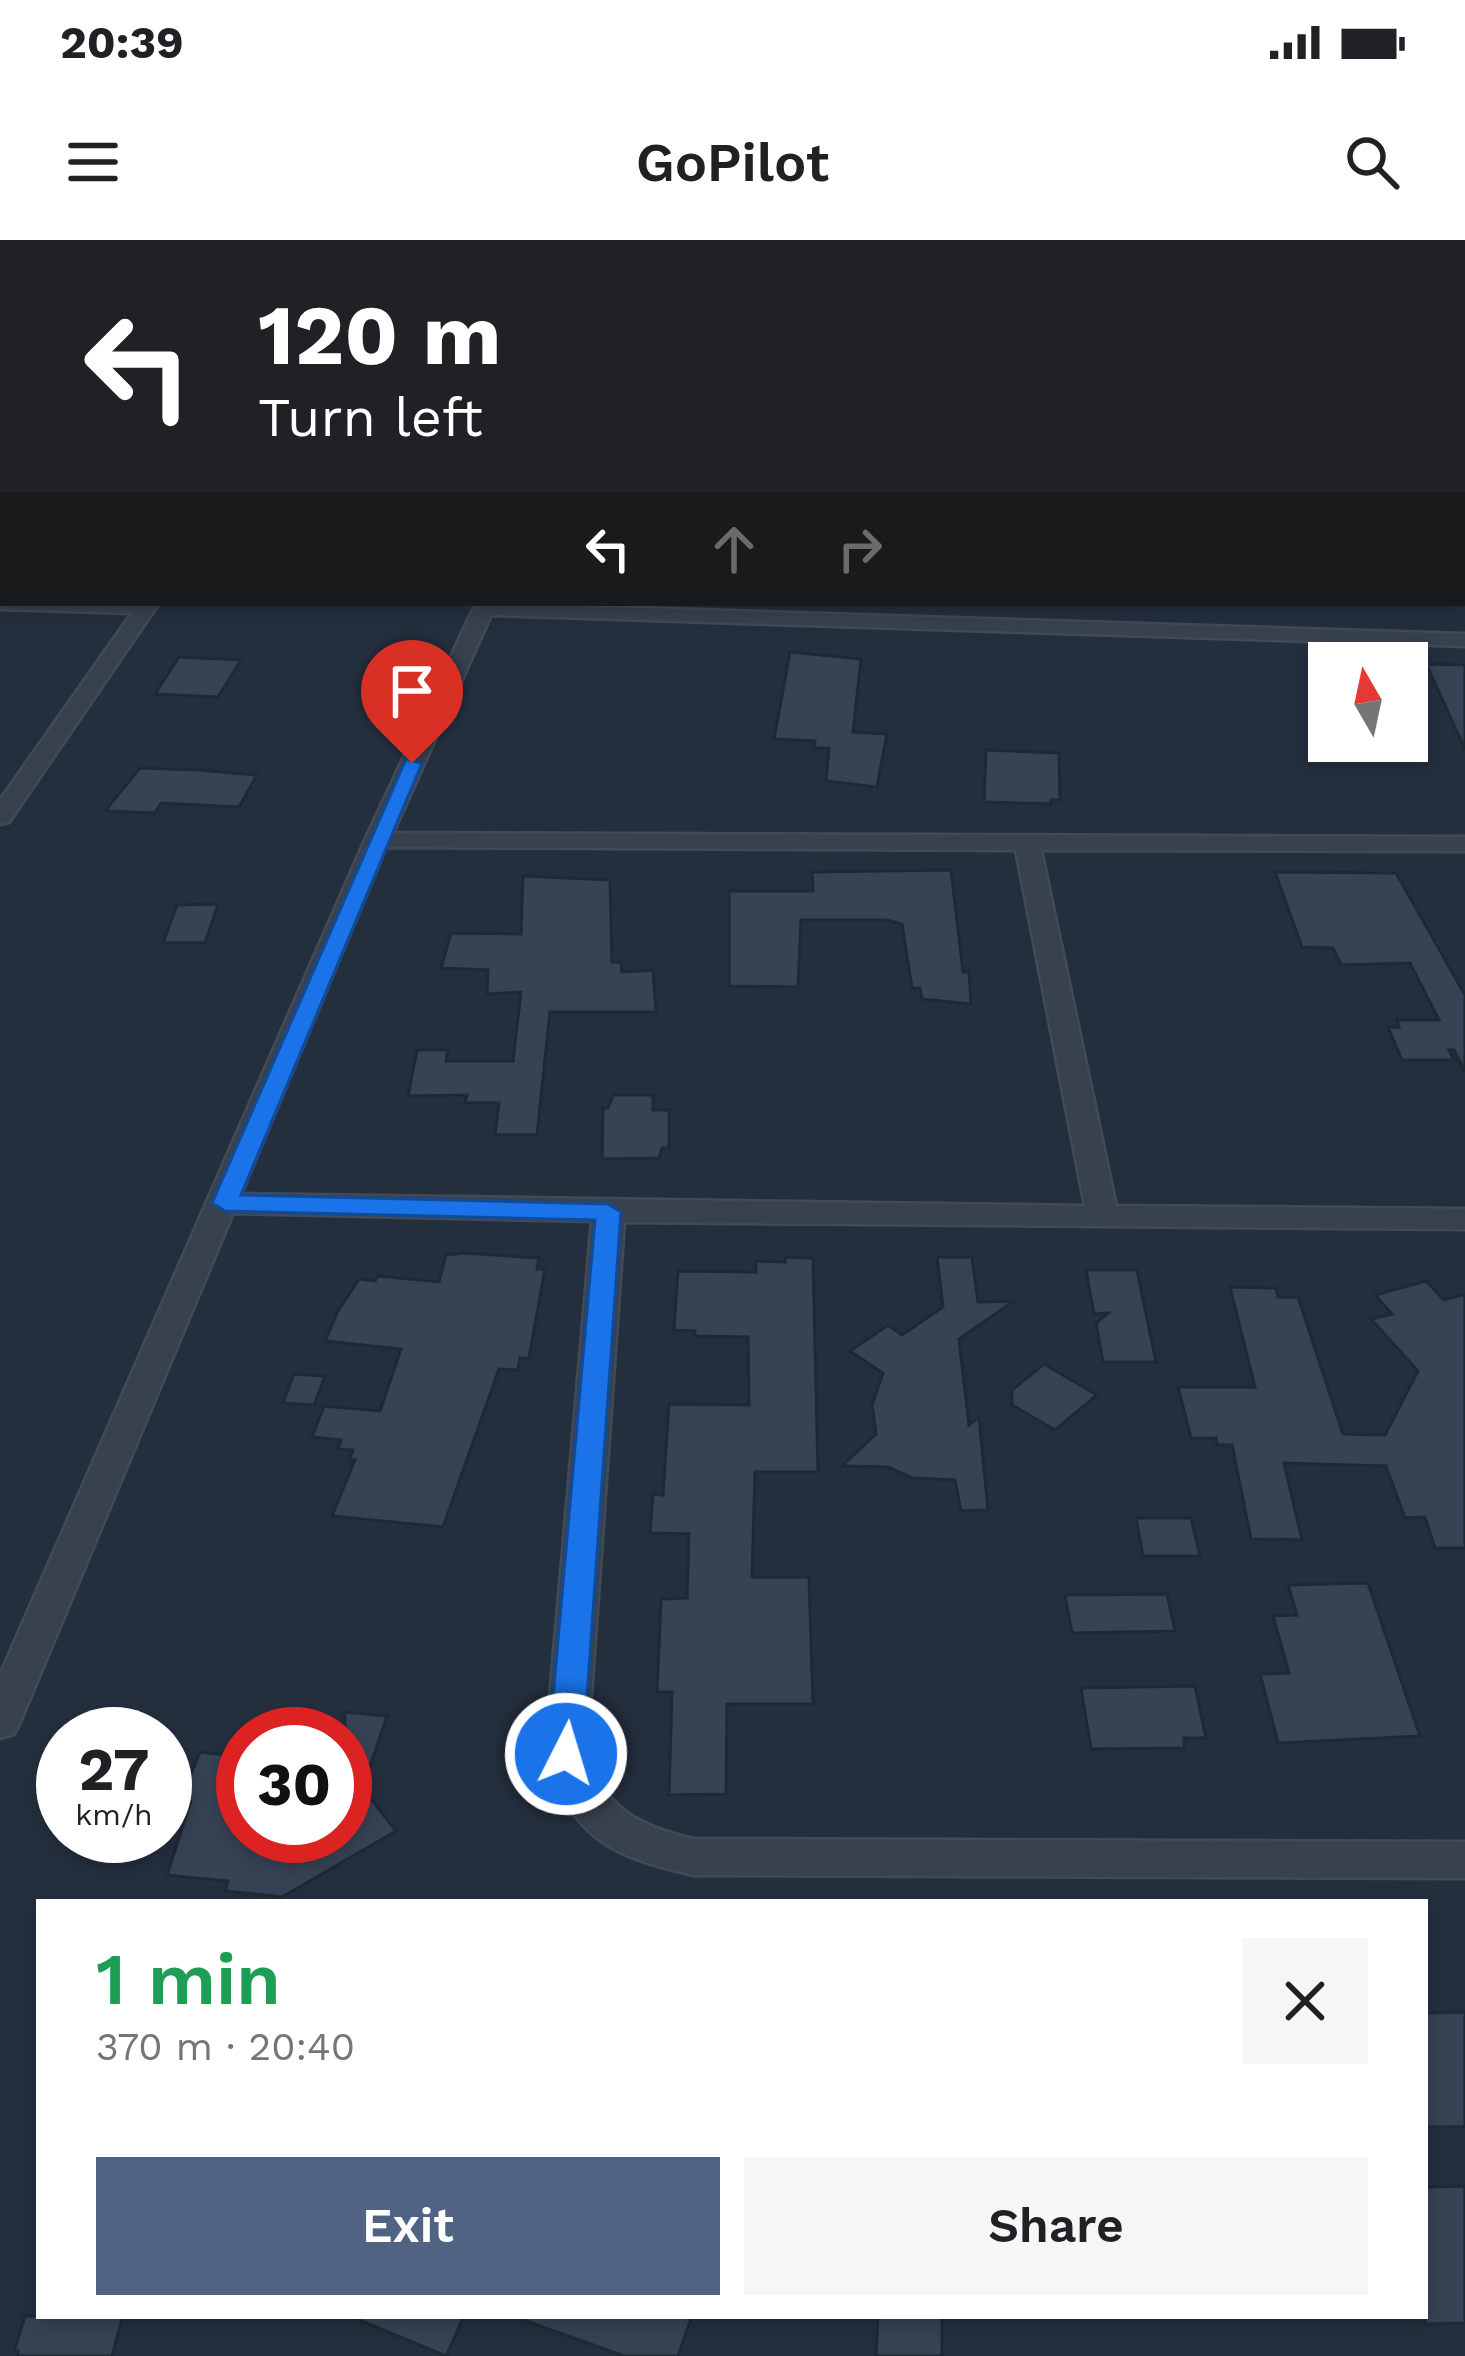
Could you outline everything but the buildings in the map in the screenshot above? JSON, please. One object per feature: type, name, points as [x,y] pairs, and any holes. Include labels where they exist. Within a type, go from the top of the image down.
[{"type":"street","points":[[0,818],[146,606]]},
{"type":"street","points":[[0,1723],[377,840],[485,606],[1465,640]]},
{"type":"street","points":[[377,840],[1465,844]]},
{"type":"street","points":[[1027,843],[1102,1215]]},
{"type":"street","points":[[225,1203],[608,1212],[1465,1219]]},
{"type":"street","points":[[608,1212],[566,1754],[575,1790],[602,1824],[642,1846],[692,1857],[1465,1860]]},
{"type":"route","points":[[412,763],[225,1203],[608,1212],[566,1754]]}]
